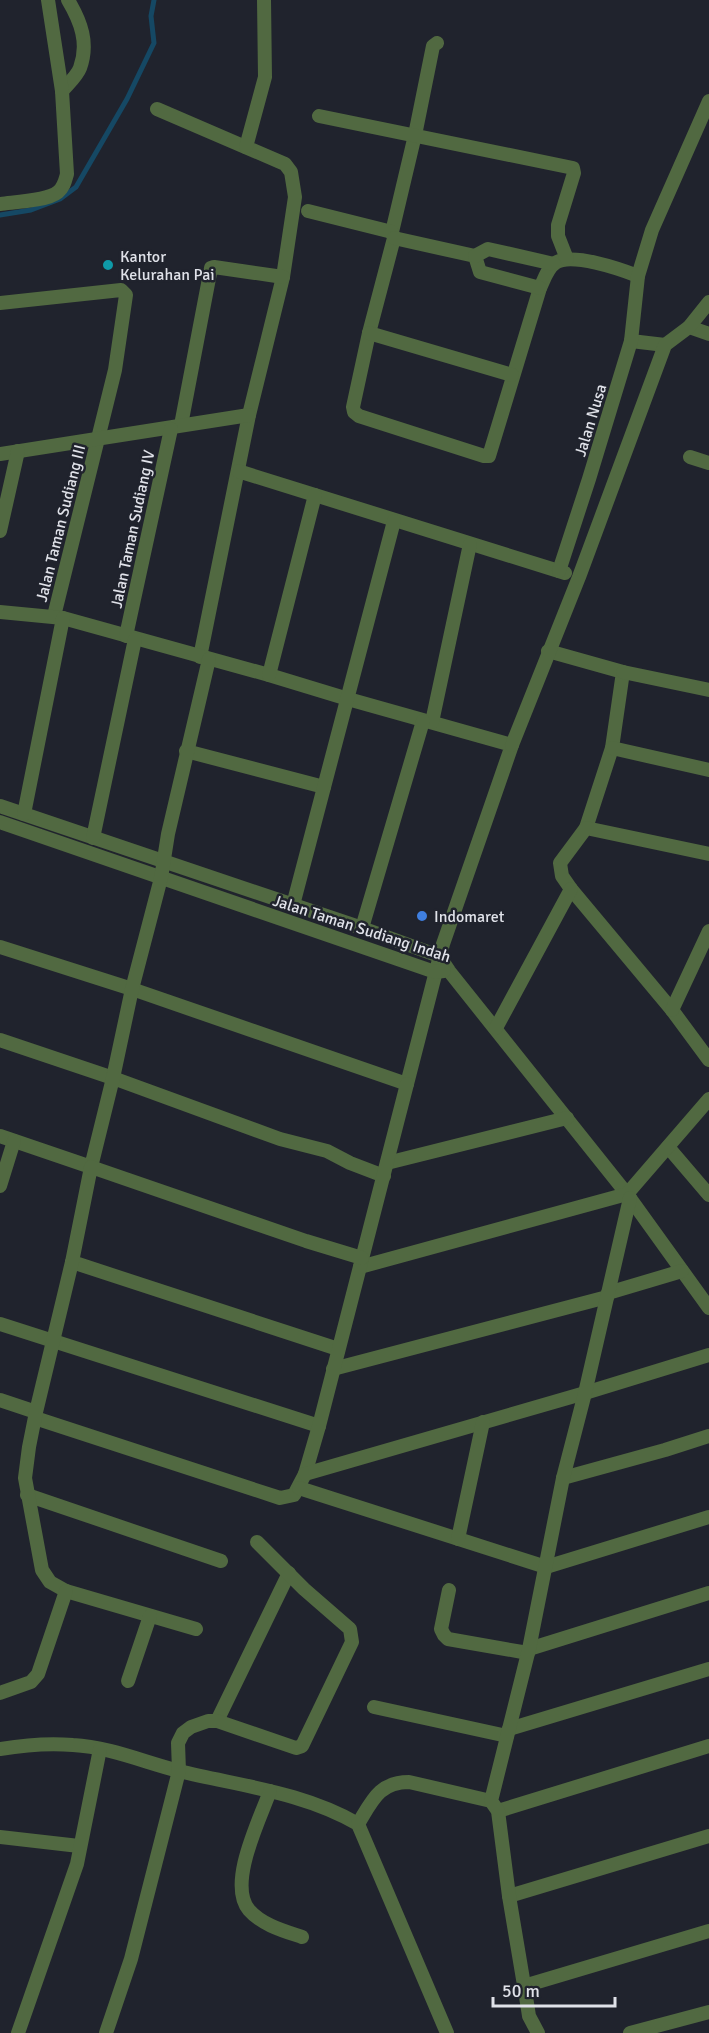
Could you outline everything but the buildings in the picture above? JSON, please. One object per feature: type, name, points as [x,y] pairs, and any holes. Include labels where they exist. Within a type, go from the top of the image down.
[{"type":"street","points":[[0,204],[49,196],[59,191],[67,174],[62,91],[48,0]]},
{"type":"street","points":[[62,91],[80,69],[84,44],[82,26],[68,0]]},
{"type":"street","points":[[246,147],[265,77],[264,0]]},
{"type":"street","points":[[437,43],[433,46],[393,235],[353,407],[354,412],[368,419],[441,443],[489,456],[540,288],[549,269],[561,261]]},
{"type":"street","name":"Jalan Nusa","points":[[559,571],[631,341],[638,276],[656,218],[709,101]]},
{"type":"street","points":[[157,109],[285,164],[291,172],[295,197],[283,277],[249,416],[161,878],[132,989],[91,1167],[72,1262],[35,1415],[26,1465],[27,1495],[42,1570],[50,1582],[66,1591],[196,1629]]},
{"type":"street","points":[[319,116],[573,168],[574,173],[558,225],[561,261]]},
{"type":"street","points":[[309,212],[475,256],[488,249],[607,266],[638,276]]},
{"type":"street","points":[[475,256],[480,272],[540,288]]},
{"type":"street","name":"Jalan Taman Sudiang IV","points":[[93,838],[131,637],[211,268],[283,277]]},
{"type":"street","name":"Jalan Taman Sudiang III","points":[[0,303],[121,291],[126,295],[115,369],[58,617],[24,814]]},
{"type":"street","points":[[0,1400],[35,1415],[280,1498],[294,1495],[299,1488],[319,1426],[407,1084],[442,972],[440,956],[512,745],[579,577],[665,345],[689,327],[709,302]]},
{"type":"street","points":[[689,327],[709,334]]},
{"type":"street","points":[[369,333],[512,375]]},
{"type":"street","points":[[631,341],[665,345]]},
{"type":"street","points":[[0,454],[249,416]]},
{"type":"street","points":[[0,531],[18,451]]},
{"type":"street","points":[[690,457],[709,463]]},
{"type":"street","points":[[238,471],[579,577]]},
{"type":"street","points":[[269,675],[315,495]]},
{"type":"street","points":[[293,905],[394,521]]},
{"type":"street","points":[[362,928],[428,722],[470,544]]},
{"type":"street","points":[[0,612],[58,617],[512,745]]},
{"type":"street","points":[[548,651],[623,672],[709,690]]},
{"type":"street","points":[[623,672],[612,748],[586,828],[560,863],[562,876],[709,1060]]},
{"type":"street","points":[[612,748],[709,770]]},
{"type":"street","points":[[186,751],[324,787]]},
{"type":"street","points":[[0,806],[440,956]]},
{"type":"street","name":"Jalan Taman Sudiang Indah","points":[[0,822],[442,972],[496,1028],[628,1196],[709,1308]]},
{"type":"street","points":[[586,828],[709,854]]},
{"type":"street","points":[[496,1028],[571,890]]},
{"type":"street","points":[[672,1011],[709,931]]},
{"type":"street","points":[[0,947],[132,989],[407,1084]]},
{"type":"street","points":[[0,1040],[113,1078],[280,1139],[327,1151],[344,1161],[385,1170],[567,1118]]},
{"type":"street","points":[[538,2033],[529,2016],[495,1806],[508,1733],[528,1651],[563,1478],[585,1393],[628,1196],[709,1099]]},
{"type":"street","points":[[0,1136],[361,1262],[628,1196]]},
{"type":"street","points":[[0,1186],[14,1141]]},
{"type":"street","points":[[668,1147],[709,1195]]},
{"type":"street","points":[[72,1262],[338,1349]]},
{"type":"street","points":[[333,1369],[607,1295],[682,1271]]},
{"type":"street","points":[[0,1324],[319,1426]]},
{"type":"street","points":[[305,1474],[709,1355]]},
{"type":"street","points":[[458,1539],[483,1422]]},
{"type":"street","points":[[563,1478],[709,1436]]},
{"type":"street","points":[[299,1488],[546,1567],[709,1517]]},
{"type":"street","points":[[27,1495],[221,1561]]},
{"type":"street","points":[[106,2033],[131,1959],[179,1771],[178,1743],[183,1733],[201,1723],[217,1721],[296,1748],[302,1746],[352,1642],[350,1629],[257,1542]]},
{"type":"street","points":[[217,1721],[288,1573]]},
{"type":"street","points":[[449,1590],[441,1629],[448,1639],[528,1651],[709,1593]]},
{"type":"street","points":[[0,1693],[31,1682],[38,1674],[66,1591]]},
{"type":"street","points":[[128,1681],[150,1616]]},
{"type":"street","points":[[374,1707],[508,1733],[709,1669]]},
{"type":"street","points":[[0,1749],[46,1745],[74,1745],[100,1749],[179,1771],[319,1804],[358,1824],[447,2033]]},
{"type":"street","points":[[358,1824],[376,1794],[387,1785],[397,1782],[409,1782],[495,1806],[709,1746]]},
{"type":"street","points":[[18,2033],[77,1864],[100,1749]]},
{"type":"street","points":[[270,1791],[242,1869],[240,1886],[249,1910],[274,1928],[302,1937]]},
{"type":"street","points":[[509,1896],[709,1836]]},
{"type":"street","points":[[0,1837],[79,1846]]},
{"type":"street","points":[[524,1986],[709,1931]]},
{"type":"street","points":[[630,2033],[709,2012]]},
{"type":"waterway","points":[[0,215],[31,210],[60,199],[76,187],[127,99],[154,43],[151,16],[154,0]]},
{"type":"place","name":"Kantor Kelurahan Pai","points":[[108,265]]},
{"type":"place","name":"Indomaret","points":[[422,916]]}]
